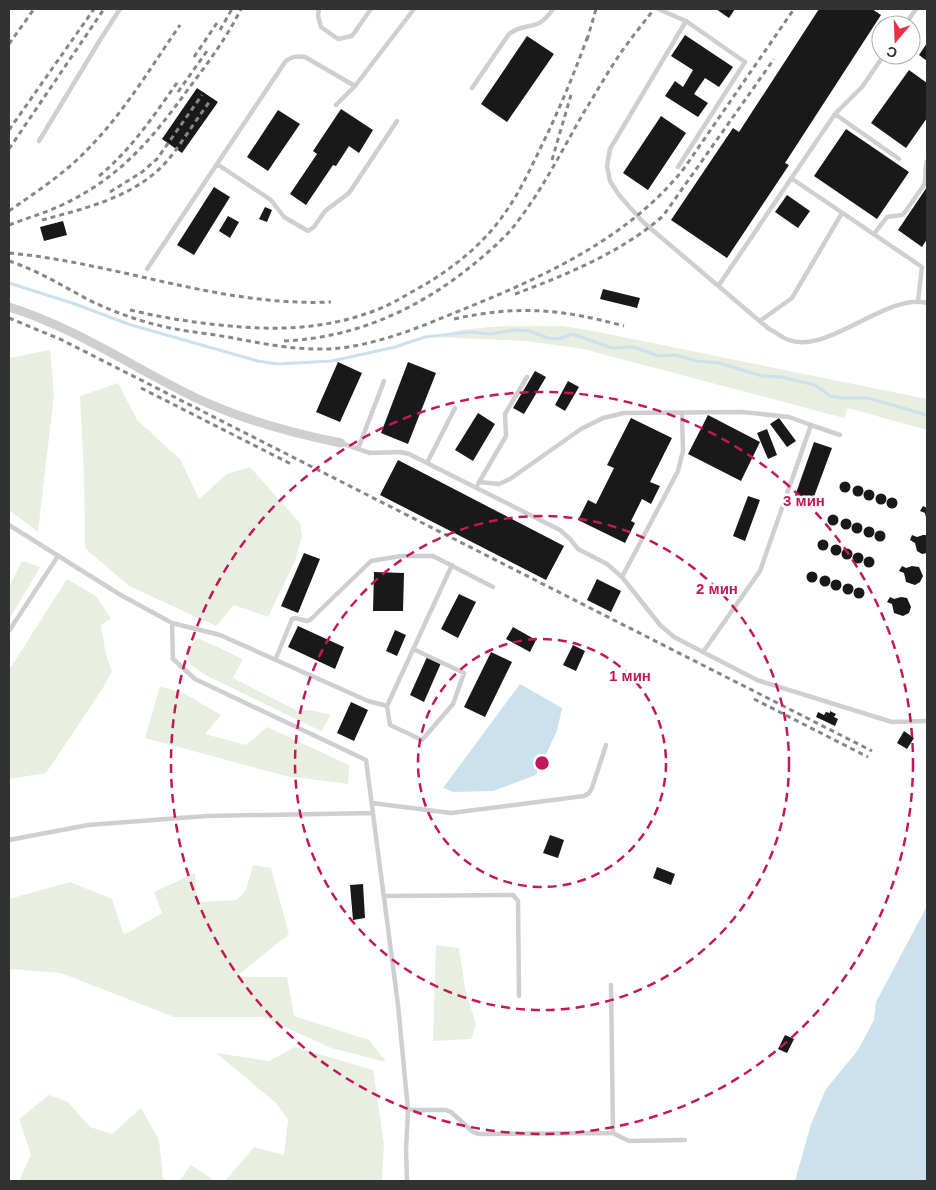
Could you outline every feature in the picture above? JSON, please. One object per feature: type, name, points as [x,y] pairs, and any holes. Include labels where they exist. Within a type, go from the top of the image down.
[{"type":"street","points":[[9,307],[67,330],[196,398],[220,408],[247,419],[290,432],[341,443]]},
{"type":"lane","points":[[39,141],[120,9]]},
{"type":"lane","points":[[319,9],[318,16],[321,27],[338,39],[352,36],[371,9]]},
{"type":"lane","points":[[336,105],[355,86],[414,9]]},
{"type":"lane","points":[[472,88],[509,34],[515,30],[540,24],[553,9]]},
{"type":"lane","points":[[658,9],[686,21],[745,62],[678,167]]},
{"type":"lane","points":[[686,21],[610,149],[607,158],[608,174],[614,188],[649,228],[769,329],[790,341],[806,343],[822,339],[889,308],[918,301],[927,303]]},
{"type":"lane","points":[[147,269],[290,57],[305,57],[355,86]]},
{"type":"lane","points":[[718,285],[834,114],[862,87],[877,65]]},
{"type":"lane","points":[[834,114],[899,158]]},
{"type":"lane","points":[[217,164],[271,200],[284,217],[308,231],[314,227],[325,211],[349,193],[397,121]]},
{"type":"lane","points":[[874,234],[887,217],[902,215],[905,212],[926,180],[925,166],[927,161]]},
{"type":"lane","points":[[791,178],[922,267]]},
{"type":"lane","points":[[760,321],[792,298],[842,213]]},
{"type":"lane","points":[[922,267],[927,264]]},
{"type":"lane","points":[[918,301],[922,267]]},
{"type":"lane","points":[[476,487],[506,436],[505,414],[526,377]]},
{"type":"lane","points":[[358,449],[384,381]]},
{"type":"lane","points":[[428,463],[455,408]]},
{"type":"lane","points":[[479,482],[499,484],[510,479],[581,429],[603,418],[624,413],[751,413],[789,417],[840,434]]},
{"type":"lane","points":[[622,577],[678,471],[682,460],[682,413]]},
{"type":"lane","points":[[703,652],[760,571],[812,425]]},
{"type":"lane","points":[[341,443],[370,453],[401,452],[409,454],[560,530],[570,538],[578,549],[607,564],[622,577],[660,625],[674,637],[758,680],[892,722],[927,720]]},
{"type":"lane","points":[[9,525],[119,594],[172,623],[220,635],[276,658],[368,701],[387,706]]},
{"type":"lane","points":[[9,631],[58,556]]},
{"type":"lane","points":[[276,658],[292,619],[310,620],[371,560],[401,556],[433,556],[493,587]]},
{"type":"lane","points":[[413,649],[464,673],[453,704],[422,740],[390,725],[387,706],[413,649],[452,565]]},
{"type":"lane","points":[[172,623],[173,659],[195,679],[366,760],[398,1005],[408,1110],[407,1181]]},
{"type":"lane","points":[[372,803],[451,814],[584,796],[592,788],[606,745]]},
{"type":"lane","points":[[9,840],[88,824],[206,816],[373,813]]},
{"type":"lane","points":[[384,896],[513,895],[518,901],[519,996]]},
{"type":"lane","points":[[610,984],[613,1133]]},
{"type":"lane","points":[[408,1110],[446,1110],[451,1112],[473,1132],[479,1134],[613,1133],[629,1141],[685,1140]]},
{"type":"shaded area","points":[[502,326],[563,326],[593,331],[927,399],[927,430],[848,408],[844,418],[583,349],[525,341],[433,337],[460,330]]},
{"type":"shaded area","points":[[50,350],[54,394],[38,532],[9,510],[9,358]]},
{"type":"shaded area","points":[[118,383],[137,420],[180,459],[199,499],[227,474],[250,467],[300,523],[302,536],[295,561],[268,617],[234,605],[216,626],[129,586],[85,548],[80,396]]},
{"type":"shaded area","points":[[22,561],[40,567],[9,620],[9,587]]},
{"type":"shaded area","points":[[67,579],[96,596],[111,618],[101,625],[106,655],[112,672],[46,773],[9,779],[9,670]]},
{"type":"shaded area","points":[[198,638],[243,659],[233,678],[298,711],[310,710],[331,715],[321,731],[205,675],[190,664],[185,651]]},
{"type":"shaded area","points":[[160,686],[185,694],[221,715],[205,734],[246,745],[267,727],[349,765],[348,784],[286,776],[145,738]]},
{"type":"shaded area","points":[[253,865],[271,868],[289,934],[236,977],[287,977],[294,1016],[369,1040],[386,1062],[331,1048],[263,1017],[174,1017],[61,973],[9,969],[9,899],[70,882],[112,899],[124,935],[162,913],[154,892],[195,873],[197,902],[237,900],[246,890]]},
{"type":"shaded area","points":[[436,945],[459,948],[465,988],[476,1025],[471,1039],[433,1041]]},
{"type":"shaded area","points":[[295,1047],[373,1070],[384,1144],[382,1181],[225,1181],[254,1147],[284,1155],[288,1120],[276,1103],[216,1053],[269,1061]]},
{"type":"shaded area","points":[[49,1095],[68,1102],[90,1127],[112,1134],[141,1108],[159,1140],[163,1178],[167,1181],[19,1181],[31,1155],[19,1119]]},
{"type":"shaded area","points":[[191,1165],[215,1181],[179,1181]]},
{"type":"water","points":[[520,684],[562,708],[557,731],[536,775],[493,791],[453,792],[443,788]]},
{"type":"water","points":[[927,906],[927,1181],[795,1181],[811,1124],[826,1089],[858,1050],[874,1020],[876,1002]]},
{"type":"building","points":[[716,9],[735,9],[729,18]]},
{"type":"building","points":[[819,9],[872,9],[881,15],[871,15],[871,30],[785,163],[789,165],[727,258],[671,220],[733,128],[739,132]]},
{"type":"building","points":[[685,35],[733,67],[719,87],[705,78],[694,94],[708,103],[698,117],[665,96],[675,81],[683,87],[693,70],[671,56]]},
{"type":"building","points":[[527,36],[554,54],[507,122],[481,104]]},
{"type":"building","points":[[927,43],[927,61],[921,56],[921,52]]},
{"type":"building","points":[[909,70],[927,83],[927,118],[906,148],[871,123]]},
{"type":"building","points":[[197,88],[218,102],[182,153],[162,139]]},
{"type":"building","points":[[341,109],[373,130],[359,153],[349,146],[336,166],[333,165],[306,205],[290,194],[317,154],[313,151]]},
{"type":"building","points":[[278,110],[300,124],[268,171],[247,157]]},
{"type":"building","points":[[661,116],[686,133],[648,190],[623,173]]},
{"type":"building","points":[[846,129],[909,172],[877,219],[814,176]]},
{"type":"building","points":[[214,187],[230,197],[194,255],[177,245]]},
{"type":"building","points":[[927,187],[927,239],[922,247],[898,230]]},
{"type":"building","points":[[787,195],[810,211],[798,228],[775,212]]},
{"type":"building","points":[[265,207],[272,210],[267,222],[259,219]]},
{"type":"building","points":[[228,216],[239,222],[230,238],[219,231]]},
{"type":"building","points":[[63,221],[67,235],[44,241],[40,227]]},
{"type":"building","points":[[603,289],[640,298],[637,308],[600,299]]},
{"type":"building","points":[[338,362],[362,373],[340,422],[316,412]]},
{"type":"building","points":[[408,362],[436,373],[408,444],[381,433]]},
{"type":"building","points":[[535,371],[546,377],[524,414],[513,408]]},
{"type":"building","points":[[568,381],[579,387],[565,411],[555,405]]},
{"type":"building","points":[[478,413],[495,424],[473,461],[455,450]]},
{"type":"building","points":[[708,415],[760,442],[741,481],[688,454]]},
{"type":"building","points":[[631,418],[672,438],[650,482],[660,486],[651,504],[642,499],[631,521],[635,523],[625,543],[578,520],[588,500],[596,504],[614,468],[607,465]]},
{"type":"building","points":[[779,418],[796,441],[787,447],[770,424]]},
{"type":"building","points":[[767,429],[777,455],[768,459],[757,433]]},
{"type":"building","points":[[814,442],[832,448],[812,502],[795,496]]},
{"type":"building","points":[[398,460],[564,546],[546,580],[380,495]]},
{"type":"building","points":[[843,482],[847,482],[850,487],[849,491],[843,492],[840,489],[840,485]]},
{"type":"building","points":[[856,486],[860,486],[863,491],[862,495],[856,496],[853,493],[853,489]]},
{"type":"building","points":[[867,490],[871,490],[874,495],[873,499],[867,500],[864,497],[864,493]]},
{"type":"building","points":[[879,494],[883,494],[886,499],[885,503],[879,504],[876,501],[876,497]]},
{"type":"building","points":[[748,496],[760,500],[745,541],[733,536]]},
{"type":"building","points":[[890,498],[894,498],[897,503],[896,507],[890,508],[887,505],[887,501]]},
{"type":"building","points":[[923,506],[927,508],[927,522],[925,513],[920,511]]},
{"type":"building","points":[[831,515],[835,515],[838,520],[837,524],[831,525],[828,522],[828,518]]},
{"type":"building","points":[[844,519],[848,519],[851,524],[850,528],[844,529],[841,526],[841,522]]},
{"type":"building","points":[[855,523],[859,523],[862,528],[861,532],[855,533],[852,530],[852,526]]},
{"type":"building","points":[[867,527],[871,527],[874,532],[873,536],[867,537],[864,534],[864,530]]},
{"type":"building","points":[[878,531],[882,531],[885,536],[884,540],[878,541],[875,538],[875,534]]},
{"type":"building","points":[[912,535],[917,537],[927,535],[927,553],[922,554],[917,551],[915,543],[910,540]]},
{"type":"building","points":[[821,540],[825,540],[828,545],[827,549],[821,550],[818,547],[818,543]]},
{"type":"building","points":[[834,545],[838,545],[841,550],[840,554],[834,555],[831,552],[831,548]]},
{"type":"building","points":[[845,549],[849,549],[852,554],[851,558],[845,559],[842,556],[842,552]]},
{"type":"building","points":[[304,553],[320,559],[298,613],[281,606]]},
{"type":"building","points":[[856,553],[860,553],[863,558],[862,562],[856,563],[853,560],[853,556]]},
{"type":"building","points":[[867,557],[871,557],[874,562],[873,566],[867,567],[864,564],[864,560]]},
{"type":"building","points":[[902,566],[906,568],[912,566],[919,567],[923,576],[920,582],[915,585],[906,582],[904,573],[899,571]]},
{"type":"building","points":[[374,572],[404,573],[403,611],[373,611]]},
{"type":"building","points":[[810,572],[814,572],[817,577],[816,581],[810,582],[807,579],[807,575]]},
{"type":"building","points":[[823,576],[827,576],[830,581],[829,585],[823,586],[820,583],[820,579]]},
{"type":"building","points":[[597,579],[621,591],[611,612],[587,600]]},
{"type":"building","points":[[834,580],[838,580],[841,585],[840,589],[834,590],[831,587],[831,583]]},
{"type":"building","points":[[846,584],[850,584],[853,589],[852,593],[846,594],[843,591],[843,587]]},
{"type":"building","points":[[857,588],[861,588],[864,593],[863,597],[857,598],[854,595],[854,591]]},
{"type":"building","points":[[459,594],[476,602],[458,638],[441,629]]},
{"type":"building","points":[[890,597],[894,599],[907,598],[911,607],[909,613],[903,616],[894,613],[892,604],[887,602]]},
{"type":"building","points":[[298,626],[344,647],[335,669],[288,647]]},
{"type":"building","points":[[513,627],[536,640],[530,652],[506,639]]},
{"type":"building","points":[[395,630],[406,635],[397,656],[386,651]]},
{"type":"building","points":[[573,645],[585,651],[576,671],[563,665]]},
{"type":"building","points":[[491,652],[512,662],[485,717],[464,707]]},
{"type":"building","points":[[427,657],[441,663],[424,702],[410,695]]},
{"type":"building","points":[[351,702],[368,710],[354,741],[337,733]]},
{"type":"building","points":[[830,711],[836,714],[834,717],[838,719],[835,726],[816,717],[818,712],[824,715],[826,712],[830,713]]},
{"type":"building","points":[[904,731],[914,738],[907,749],[897,743]]},
{"type":"building","points":[[550,835],[564,840],[558,858],[543,853]]},
{"type":"building","points":[[657,867],[675,874],[671,885],[653,878]]},
{"type":"building","points":[[363,884],[365,918],[353,920],[350,885]]},
{"type":"building","points":[[785,1035],[794,1039],[787,1053],[778,1049]]},
{"type":"waterway","points":[[9,283],[75,304],[131,325],[258,361],[278,364],[332,361],[395,347],[425,337],[470,332],[491,334],[515,330],[529,331],[548,338],[558,339],[573,334],[612,348],[633,347],[659,356],[676,355],[696,361],[719,363],[762,376],[781,377],[815,385],[830,396],[868,398],[927,415]]},
{"type":"railway","points":[[9,44],[34,9]]},
{"type":"railway","points":[[9,130],[94,9]]},
{"type":"railway","points":[[9,149],[104,9]]},
{"type":"railway","points":[[220,30],[232,9]]},
{"type":"railway","points":[[9,225],[56,208],[83,194],[102,182],[134,155],[162,124],[203,69],[241,9]]},
{"type":"railway","points":[[587,40],[596,9]]},
{"type":"railway","points":[[284,341],[336,334],[385,318],[431,295],[474,264],[492,248],[510,231],[531,203],[611,68],[654,9]]},
{"type":"railway","points":[[9,261],[39,273],[112,310],[139,320],[174,329],[270,345],[312,349],[356,346],[401,334],[521,285],[552,270],[611,236],[638,215],[663,193],[685,167],[794,9]]},
{"type":"railway","points":[[194,57],[219,20]]},
{"type":"railway","points":[[9,211],[69,167],[100,136],[136,90],[180,25]]},
{"type":"railway","points":[[130,310],[220,325],[261,328],[301,327],[320,325],[359,316],[379,309],[426,284],[477,246],[507,209],[526,177],[553,122],[589,33]]},
{"type":"railway","points":[[178,92],[207,51]]},
{"type":"railway","points":[[515,294],[554,279],[612,251],[630,241],[663,216],[774,59]]},
{"type":"railway","points":[[99,176],[132,143],[179,80]]},
{"type":"railway","points":[[110,192],[142,172],[157,159],[202,95]]},
{"type":"railway","points":[[552,160],[571,95]]},
{"type":"railway","points":[[42,220],[110,199],[141,183],[168,160],[210,101]]},
{"type":"railway","points":[[9,253],[50,258],[250,298],[290,302],[331,302]]},
{"type":"railway","points":[[454,319],[498,312],[539,311],[580,316],[624,326]]},
{"type":"railway","points":[[9,318],[62,340],[872,751]]},
{"type":"railway","points":[[141,388],[293,465]]},
{"type":"railway","points":[[754,699],[868,757]]}]
